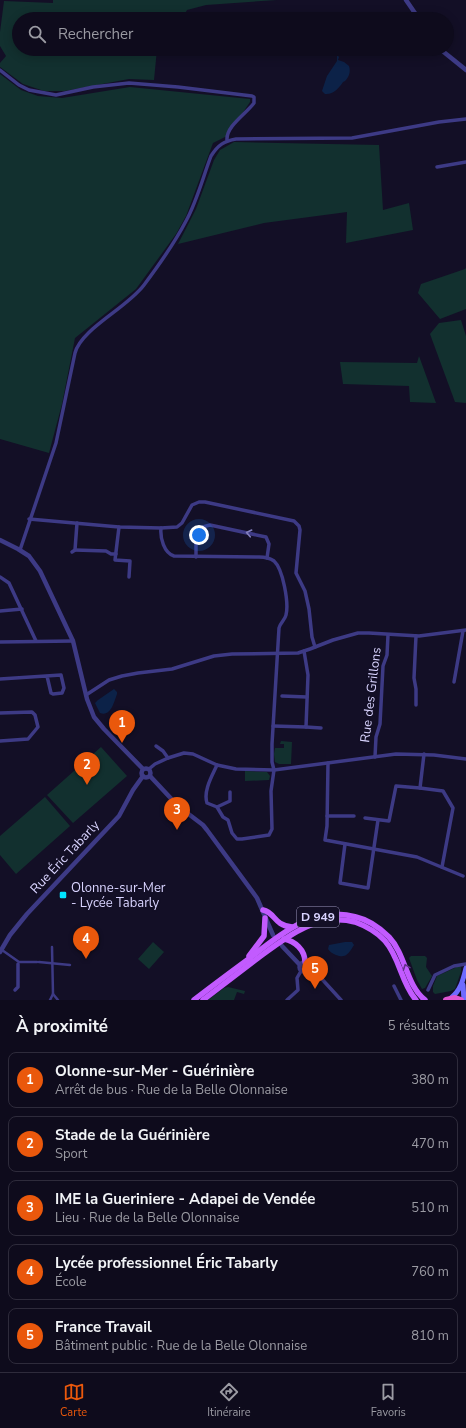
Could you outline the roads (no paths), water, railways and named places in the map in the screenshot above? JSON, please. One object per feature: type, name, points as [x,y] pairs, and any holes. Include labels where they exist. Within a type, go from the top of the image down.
[{"type":"highway","points":[[448,999],[461,1000]]},
{"type":"main road","points":[[263,910],[270,913],[280,924],[294,929],[295,942],[304,955],[303,964]]},
{"type":"main road","name":"D 949","points":[[194,1000],[245,961],[294,929],[314,918],[336,914],[351,916],[372,923],[384,932],[394,943],[402,956],[416,990],[425,1000]]},
{"type":"main road","points":[[245,961],[264,936],[265,918]]},
{"type":"main road","name":"D 949","points":[[203,1000],[284,939],[294,929],[315,923],[336,920],[350,921],[369,928],[380,936],[393,953],[407,986],[416,1000]]},
{"type":"main road","points":[[284,939],[295,942]]},
{"type":"main road","points":[[448,999],[459,991],[466,968]]},
{"type":"main road","points":[[462,983],[464,1000]]},
{"type":"street","points":[[406,0],[414,12]]},
{"type":"street","points":[[449,56],[466,70]]},
{"type":"street","points":[[0,70],[19,85],[29,90],[56,95],[93,87],[129,83],[252,96],[254,103],[229,131],[227,140]]},
{"type":"street","points":[[20,550],[29,519],[56,443],[75,353],[79,343],[84,336],[122,307],[143,286],[187,220],[211,156],[220,144],[227,140],[236,139],[352,138],[439,122],[466,119]]},
{"type":"street","points":[[437,167],[466,162]]},
{"type":"street","points":[[29,519],[119,527],[176,527],[182,523],[192,505],[199,502],[205,502],[294,521],[299,526],[300,530],[296,574],[305,591],[315,647]]},
{"type":"street","points":[[77,523],[73,551],[106,551],[116,554]]},
{"type":"street","points":[[196,556],[197,531],[203,527],[210,526],[266,537],[269,544],[267,558]]},
{"type":"street","points":[[119,527],[115,560],[130,561],[129,577]]},
{"type":"street","points":[[161,528],[161,538],[167,552],[170,555],[267,558],[274,561],[279,568],[285,591],[286,612],[279,628],[279,654],[273,726],[272,762],[274,770],[272,791],[272,829],[269,835],[237,839],[232,832],[230,822],[223,817],[217,807]]},
{"type":"street","points":[[0,540],[29,556],[40,571],[72,641],[90,710],[98,722],[144,769],[149,769],[155,764],[168,758],[184,753],[193,754],[230,769],[274,770],[396,754],[424,754],[466,759]]},
{"type":"street","points":[[0,577],[9,584],[36,641]]},
{"type":"street","points":[[0,611],[22,609]]},
{"type":"street","points":[[86,695],[109,680],[138,672],[172,669],[222,655],[279,654],[304,651],[333,640],[358,633],[416,636],[464,631],[454,682]]},
{"type":"street","name":"Rue des Grillons","points":[[375,757],[376,737],[380,724],[382,666],[387,655],[388,635]]},
{"type":"street","points":[[416,636],[414,678],[416,705]]},
{"type":"street","points":[[0,642],[72,641]]},
{"type":"street","points":[[304,651],[308,675],[306,727]]},
{"type":"street","points":[[0,679],[60,675],[64,688],[62,693],[51,693],[47,676]]},
{"type":"street","points":[[282,696],[307,697]]},
{"type":"street","points":[[0,713],[32,712],[36,715],[38,727],[28,739],[0,741]]},
{"type":"street","points":[[273,726],[321,728]]},
{"type":"street","points":[[156,746],[163,751],[168,758]]},
{"type":"street","points":[[420,788],[424,754]]},
{"type":"street","points":[[328,763],[328,816],[325,840],[416,857],[463,876]]},
{"type":"street","points":[[217,765],[207,788],[207,803],[210,806],[217,807],[230,801],[230,792]]},
{"type":"street","points":[[144,769],[142,773],[143,776],[150,776]]},
{"type":"street","points":[[149,769],[151,772],[150,776],[178,806],[203,825],[254,894],[263,910],[273,935]]},
{"type":"street","name":"Rue Éric Tabarly","points":[[1,951],[10,935],[27,914],[119,816],[133,790],[143,776]]},
{"type":"street","points":[[365,818],[387,821],[390,819],[396,786],[443,792],[453,808],[442,867]]},
{"type":"street","points":[[328,816],[354,816]]},
{"type":"street","points":[[345,844],[340,884],[368,888],[378,820]]},
{"type":"street","points":[[52,946],[54,994],[58,1000]]},
{"type":"street","points":[[282,946],[303,964],[309,965],[309,969],[324,980],[341,1000]]},
{"type":"street","points":[[1,951],[18,962],[70,965]]},
{"type":"street","points":[[16,990],[18,987],[18,964]]},
{"type":"street","points":[[287,1000],[298,990],[298,978],[302,971],[300,968],[303,964]]},
{"type":"street","points":[[428,990],[435,975],[454,966],[466,964]]},
{"type":"street","points":[[302,971],[306,972],[309,969]]},
{"type":"street","points":[[394,986],[401,1000]]},
{"type":"street","points":[[50,1000],[54,994]]},
{"type":"water","points":[[338,56],[338,60],[349,66],[349,74],[336,91],[325,94],[322,91],[327,76],[337,61]]},
{"type":"water","points":[[114,689],[117,694],[112,708],[107,713],[100,713],[95,703]]},
{"type":"water","points":[[352,942],[354,945],[345,956],[336,955],[328,949],[329,945]]},
{"type":"place","name":"Olonne-sur-Mer - Guérinière","points":[[122,743]]},
{"type":"place","name":"Stade de la Guérinière","points":[[87,785]]},
{"type":"place","name":"IME la Gueriniere - Adapei de Vendée","points":[[177,830]]},
{"type":"place","name":"Olonne-sur-Mer - Lycée Tabarly","points":[[63,895]]},
{"type":"place","name":"Lycée professionnel Éric Tabarly","points":[[86,959]]},
{"type":"place","name":"France Travail","points":[[315,989]]}]
